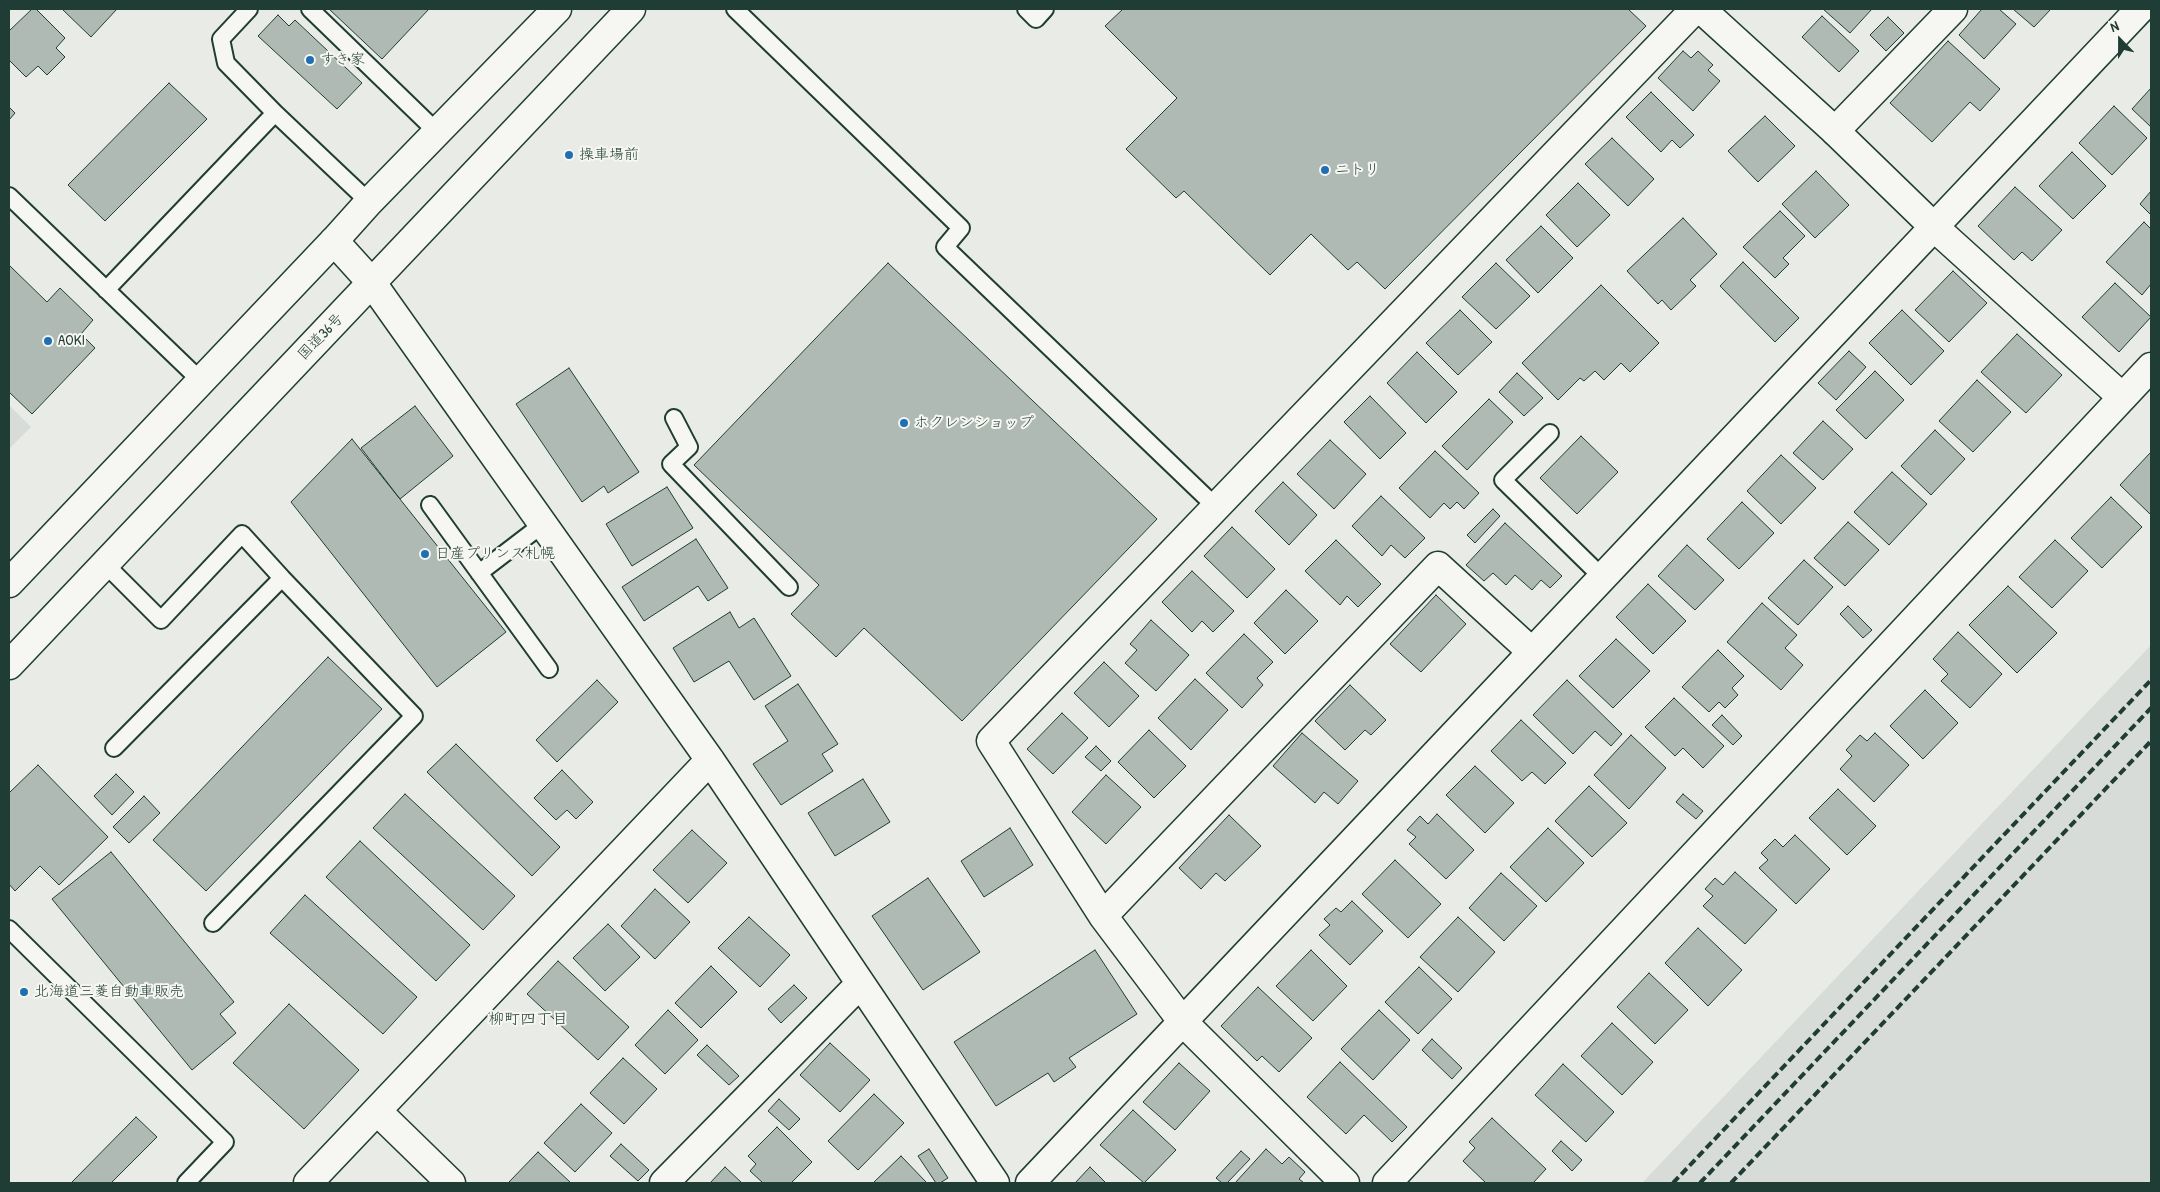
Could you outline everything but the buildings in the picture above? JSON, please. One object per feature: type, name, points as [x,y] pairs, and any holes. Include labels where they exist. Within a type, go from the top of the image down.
[{"type":"main road","points":[[9,583],[369,202],[557,9]]},
{"type":"main road","name":"国道36号","points":[[9,665],[631,9]]},
{"type":"main road","points":[[1345,1183],[1182,1021],[1103,916],[991,740],[1695,9]]},
{"type":"main road","points":[[1701,9],[1835,131],[1934,227],[2122,397]]},
{"type":"main road","points":[[1835,131],[1953,9]]},
{"type":"main road","points":[[1030,1183],[2140,9]]},
{"type":"main road","points":[[334,241],[372,283],[710,760],[995,1183]]},
{"type":"main road","points":[[1387,1183],[2151,366]]},
{"type":"main road","points":[[1103,916],[1438,566],[1531,651]]},
{"type":"main road","points":[[308,1183],[710,760]]},
{"type":"main road","points":[[664,1183],[860,984]]},
{"type":"main road","points":[[377,1111],[451,1183]]},
{"type":"lane","points":[[249,9],[220,39],[226,63],[275,113],[369,202]]},
{"type":"lane","points":[[310,9],[437,132]]},
{"type":"lane","points":[[735,9],[961,228],[946,247],[1216,507]]},
{"type":"lane","points":[[1026,9],[1036,19],[1045,9]]},
{"type":"lane","points":[[106,290],[275,113]]},
{"type":"lane","points":[[9,196],[201,381]]},
{"type":"lane","points":[[674,418],[689,447],[671,464],[789,587]]},
{"type":"lane","points":[[1550,433],[1503,480],[1602,577]]},
{"type":"lane","points":[[430,505],[549,670]]},
{"type":"lane","points":[[479,572],[543,524]]},
{"type":"lane","points":[[105,564],[161,620],[242,534],[414,716],[213,923]]},
{"type":"lane","points":[[114,748],[282,578]]},
{"type":"lane","points":[[9,929],[225,1142],[186,1183]]},
{"type":"shaded area","points":[[9,405],[31,427],[9,449]]},
{"type":"shaded area","points":[[2151,645],[2151,1183],[1642,1183]]},
{"type":"railway","points":[[1673,1183],[2151,680]]},
{"type":"railway","points":[[1700,1183],[2151,708]]},
{"type":"railway","points":[[1731,1183],[2151,741]]},
{"type":"place","name":"すき家","points":[[310,60]]},
{"type":"place","name":"操車場前","points":[[569,155]]},
{"type":"place","name":"ニトリ","points":[[1325,170]]},
{"type":"place","name":"AOKI","points":[[48,341]]},
{"type":"place","name":"ホクレンショップ","points":[[904,423]]},
{"type":"place","name":"日産プリンス札幌","points":[[425,554]]},
{"type":"place","name":"北海道三菱自動車販売","points":[[24,992]]},
{"type":"district","name":"柳町四丁目","points":[[528,1020]]}]
